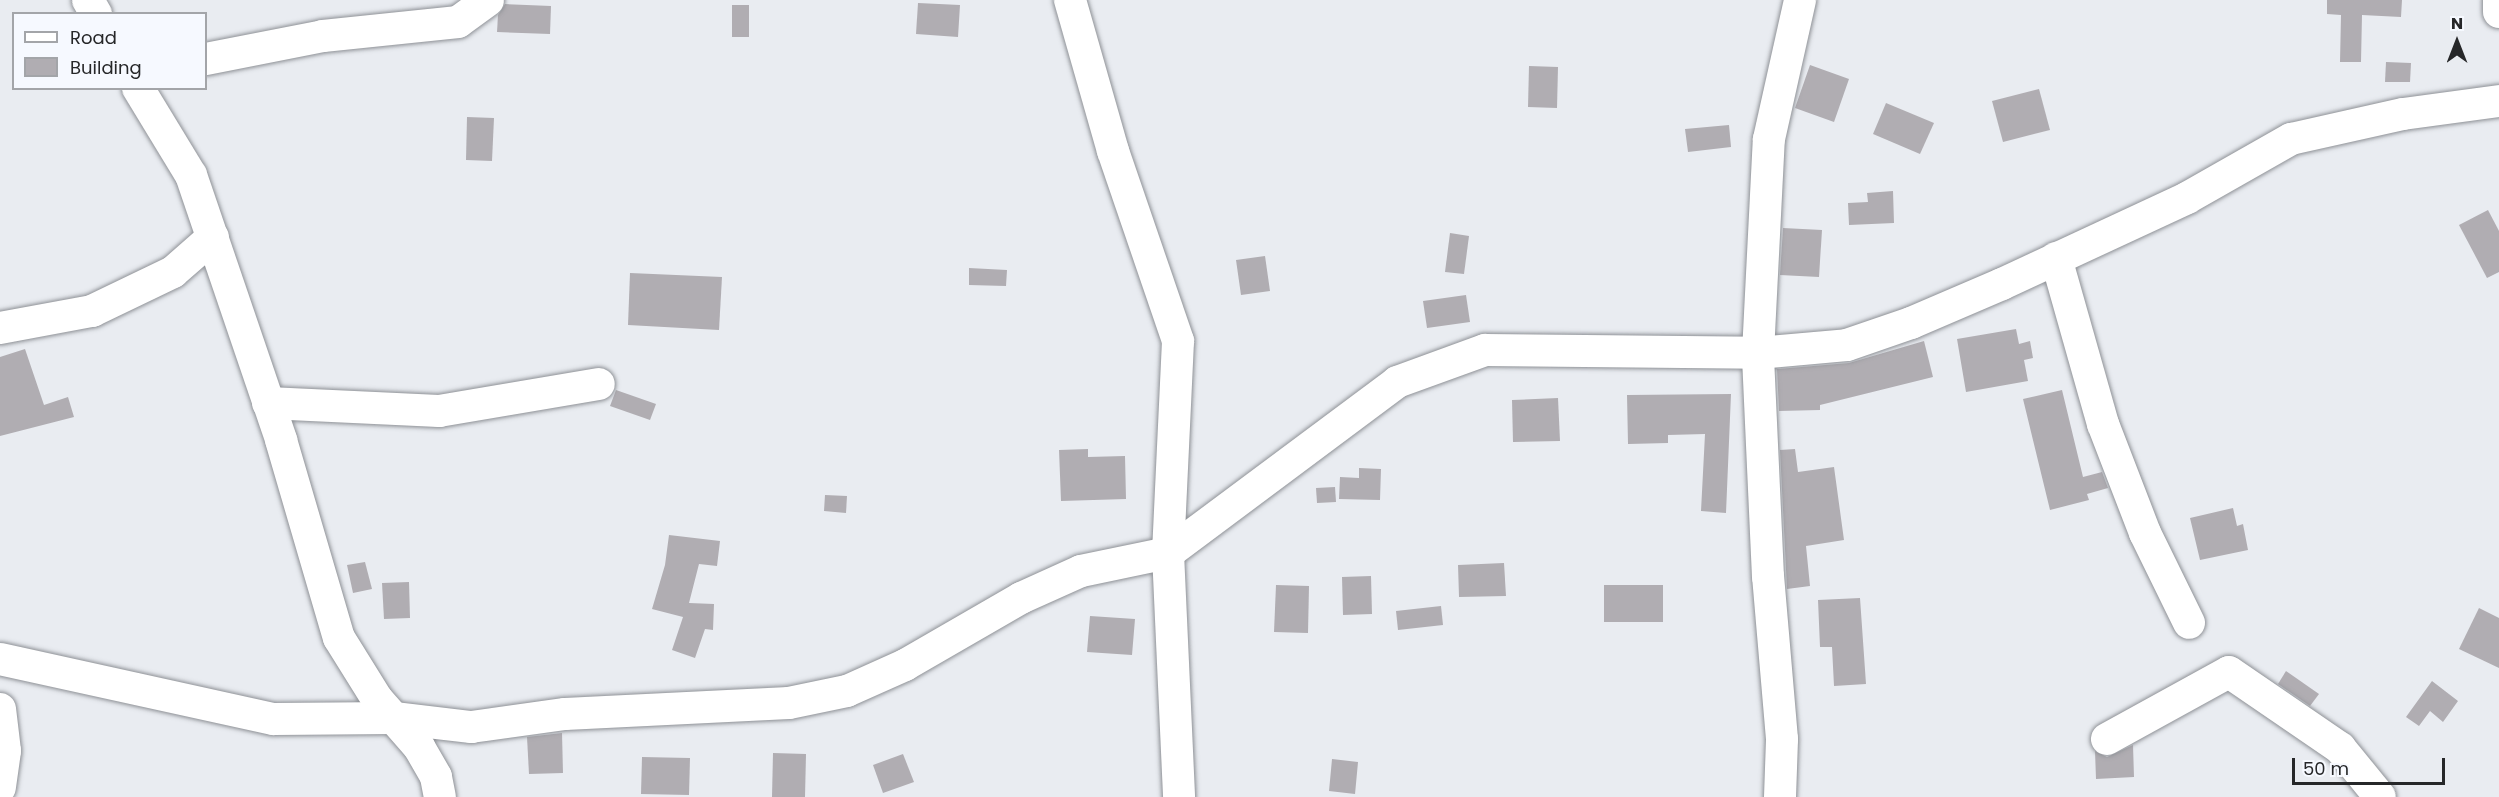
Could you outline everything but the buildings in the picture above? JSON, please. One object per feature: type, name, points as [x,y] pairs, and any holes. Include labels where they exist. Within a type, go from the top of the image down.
[{"type":"street","points":[[207,59],[323,36],[458,22],[488,0]]},
{"type":"street","points":[[1070,0],[1113,151],[1178,341],[1168,553],[1179,797]]},
{"type":"street","points":[[1780,797],[1782,739],[1768,577],[1758,353],[1769,139],[1800,0]]},
{"type":"street","points":[[2499,0],[2499,12]]},
{"type":"street","points":[[139,90],[191,175],[268,403],[339,638],[394,718],[419,747],[436,777],[440,797]]},
{"type":"street","points":[[0,659],[273,719],[394,718],[471,727],[565,714],[789,703],[847,691],[905,665],[1022,598],[1081,570],[1168,553],[1397,382],[1485,350],[1758,353],[1847,345],[1876,336],[2187,198],[2291,139],[2403,114],[2499,101]]},
{"type":"street","points":[[0,328],[92,311],[173,272],[213,237]]},
{"type":"street","points":[[2056,258],[2103,424],[2145,532],[2189,623]]},
{"type":"street","points":[[268,403],[439,411],[600,384]]},
{"type":"street","points":[[2107,739],[2229,672],[2340,748],[2380,797]]},
{"type":"street","points":[[0,709],[5,752],[0,788]]}]
